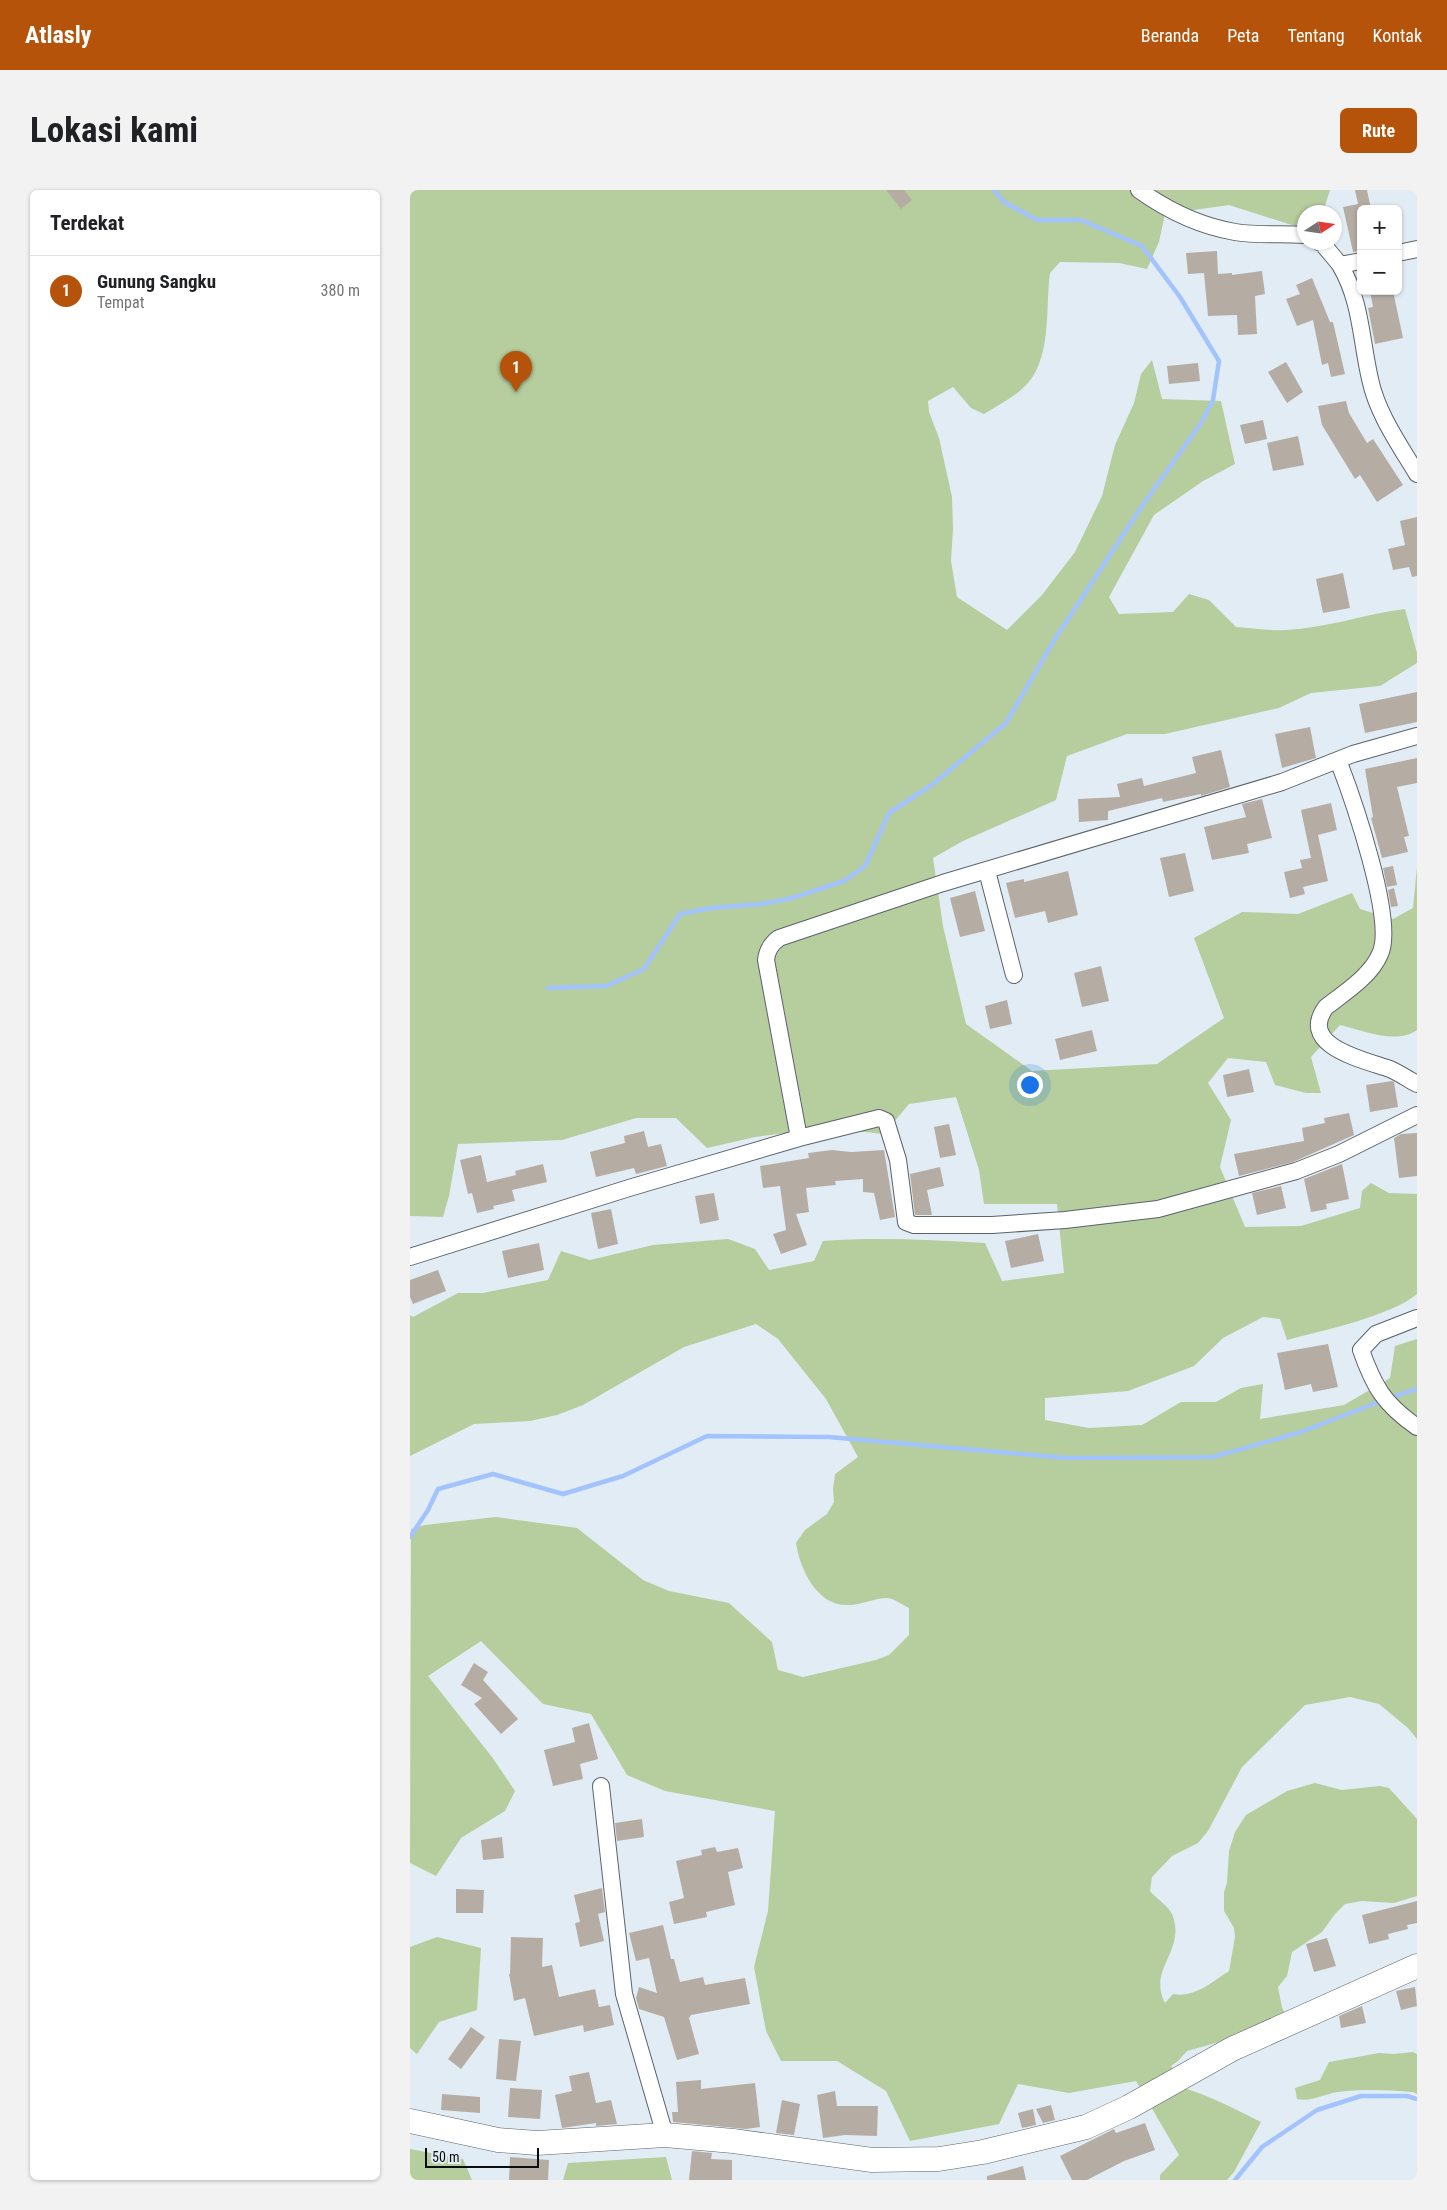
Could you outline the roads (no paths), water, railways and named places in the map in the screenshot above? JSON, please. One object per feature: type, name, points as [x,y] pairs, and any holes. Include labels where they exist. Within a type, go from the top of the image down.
[{"type":"street","points":[[1139,190],[1155,202],[1189,218],[1235,232],[1297,235]]},
{"type":"street","points":[[1402,252],[1417,249]]},
{"type":"street","points":[[1328,250],[1340,265],[1351,289],[1361,324],[1370,379],[1379,406],[1417,474]]},
{"type":"street","points":[[1340,265],[1357,262]]},
{"type":"street","points":[[799,1138],[766,960],[766,953],[772,943],[779,938],[987,870],[1282,782],[1338,760],[1417,736]]},
{"type":"street","points":[[1338,760],[1366,843],[1384,926],[1385,943],[1380,956],[1371,968],[1320,1014],[1318,1027],[1321,1034],[1331,1045],[1350,1056],[1392,1070],[1417,1084]]},
{"type":"street","points":[[987,870],[1014,975]]},
{"type":"street","points":[[410,1257],[629,1188],[799,1138],[879,1118],[886,1121],[898,1160],[906,1222],[914,1225],[992,1225],[1065,1220],[1158,1209],[1296,1171],[1371,1139],[1417,1115]]},
{"type":"street","points":[[1417,1318],[1376,1334],[1361,1350],[1375,1386],[1396,1413],[1417,1427]]},
{"type":"street","points":[[601,1786],[624,1994],[665,2135]]},
{"type":"street","points":[[410,2121],[498,2140],[537,2143],[665,2135],[733,2141],[872,2160],[939,2159],[983,2152],[1086,2127],[1130,2106],[1232,2049],[1417,1966]]},
{"type":"waterway","points":[[548,988],[606,986],[644,969],[680,914],[711,908],[762,904],[792,898],[844,881],[865,866],[889,813],[933,784],[1006,723],[1053,642],[1140,509],[1201,423],[1213,400],[1219,361],[1180,297],[1142,246],[1081,220],[1037,220],[1004,202],[994,190]]},
{"type":"waterway","points":[[1389,1398],[1417,1389]]},
{"type":"waterway","points":[[410,1537],[428,1510],[438,1489],[493,1474],[563,1494],[623,1476],[707,1436],[829,1437],[1067,1458],[1213,1457],[1301,1432],[1381,1401]]},
{"type":"waterway","points":[[1235,2180],[1262,2147],[1317,2110],[1361,2096],[1407,2096],[1417,2099]]},
{"type":"place","name":"Gunung Sangku","points":[[516,392]]}]
